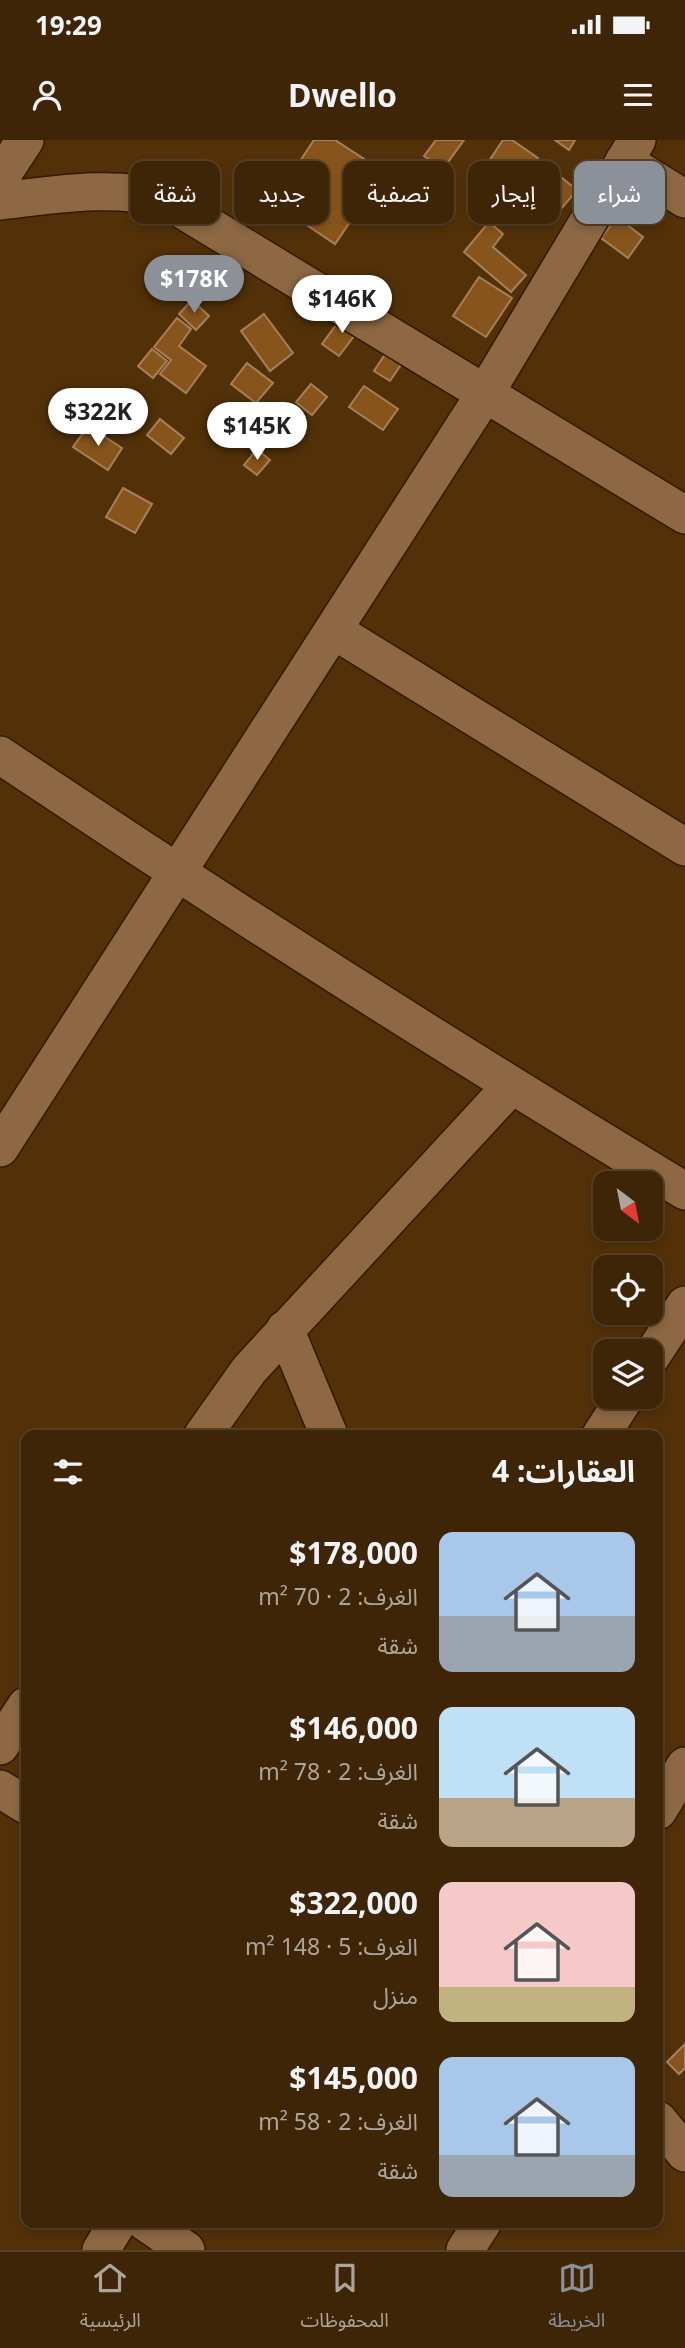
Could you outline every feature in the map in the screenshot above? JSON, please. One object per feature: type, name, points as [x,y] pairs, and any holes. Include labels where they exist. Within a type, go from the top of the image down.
[{"type":"street","points":[[0,178],[25,140]]},
{"type":"street","points":[[0,1148],[486,392],[630,150],[685,199]]},
{"type":"street","points":[[0,201],[100,191],[140,192],[163,198],[685,515]]},
{"type":"street","points":[[333,630],[685,847]]},
{"type":"street","points":[[0,755],[177,873],[511,1086],[685,1191]]},
{"type":"street","points":[[207,1430],[249,1370],[285,1329],[511,1086]]},
{"type":"street","points":[[285,1329],[328,1430]]},
{"type":"street","points":[[604,1430],[618,1409]]},
{"type":"street","points":[[0,1746],[21,1714]]},
{"type":"street","points":[[663,1803],[685,1766]]},
{"type":"street","points":[[0,1789],[21,1802]]},
{"type":"street","points":[[663,2126],[685,2153]]},
{"type":"street","points":[[101,2250],[114,2228]]},
{"type":"street","points":[[154,2228],[186,2250]]},
{"type":"street","points":[[466,2250],[479,2228]]},
{"type":"building","points":[[314,140],[335,140],[367,161],[343,161],[343,224],[349,224],[335,244],[305,224],[329,224],[329,161],[300,161]]},
{"type":"building","points":[[436,140],[464,140],[449,161],[431,161],[424,156]]},
{"type":"building","points":[[503,140],[512,140],[538,158],[536,161],[489,161]]},
{"type":"building","points":[[555,140],[575,140],[569,150]]},
{"type":"building","points":[[560,176],[574,188],[574,194],[561,209]]},
{"type":"building","points":[[487,224],[491,224],[503,234],[493,247],[526,275],[511,292],[464,252]]},
{"type":"building","points":[[612,224],[626,224],[643,237],[628,258],[601,238]]},
{"type":"building","points":[[479,277],[512,298],[486,337],[453,316]]},
{"type":"building","points":[[192,300],[209,316],[196,330],[179,314]]},
{"type":"building","points":[[264,314],[293,353],[270,371],[241,331]]},
{"type":"building","points":[[344,314],[361,327],[339,356],[322,344]]},
{"type":"building","points":[[177,318],[191,329],[179,346],[206,366],[186,393],[160,374],[171,360],[154,347]]},
{"type":"building","points":[[397,336],[413,347],[390,381],[374,371]]},
{"type":"building","points":[[152,349],[167,361],[153,378],[138,366]]},
{"type":"building","points":[[247,363],[273,383],[256,403],[231,384]]},
{"type":"building","points":[[311,384],[327,397],[312,415],[296,402]]},
{"type":"building","points":[[364,386],[398,409],[383,430],[349,407]]},
{"type":"building","points":[[160,419],[184,438],[171,454],[147,435]]},
{"type":"building","points":[[88,426],[122,448],[108,470],[73,447]]},
{"type":"building","points":[[257,449],[270,460],[257,475],[244,465]]},
{"type":"building","points":[[123,488],[152,504],[135,533],[106,517]]},
{"type":"building","points":[[685,2044],[685,2068],[679,2074],[667,2062]]}]
